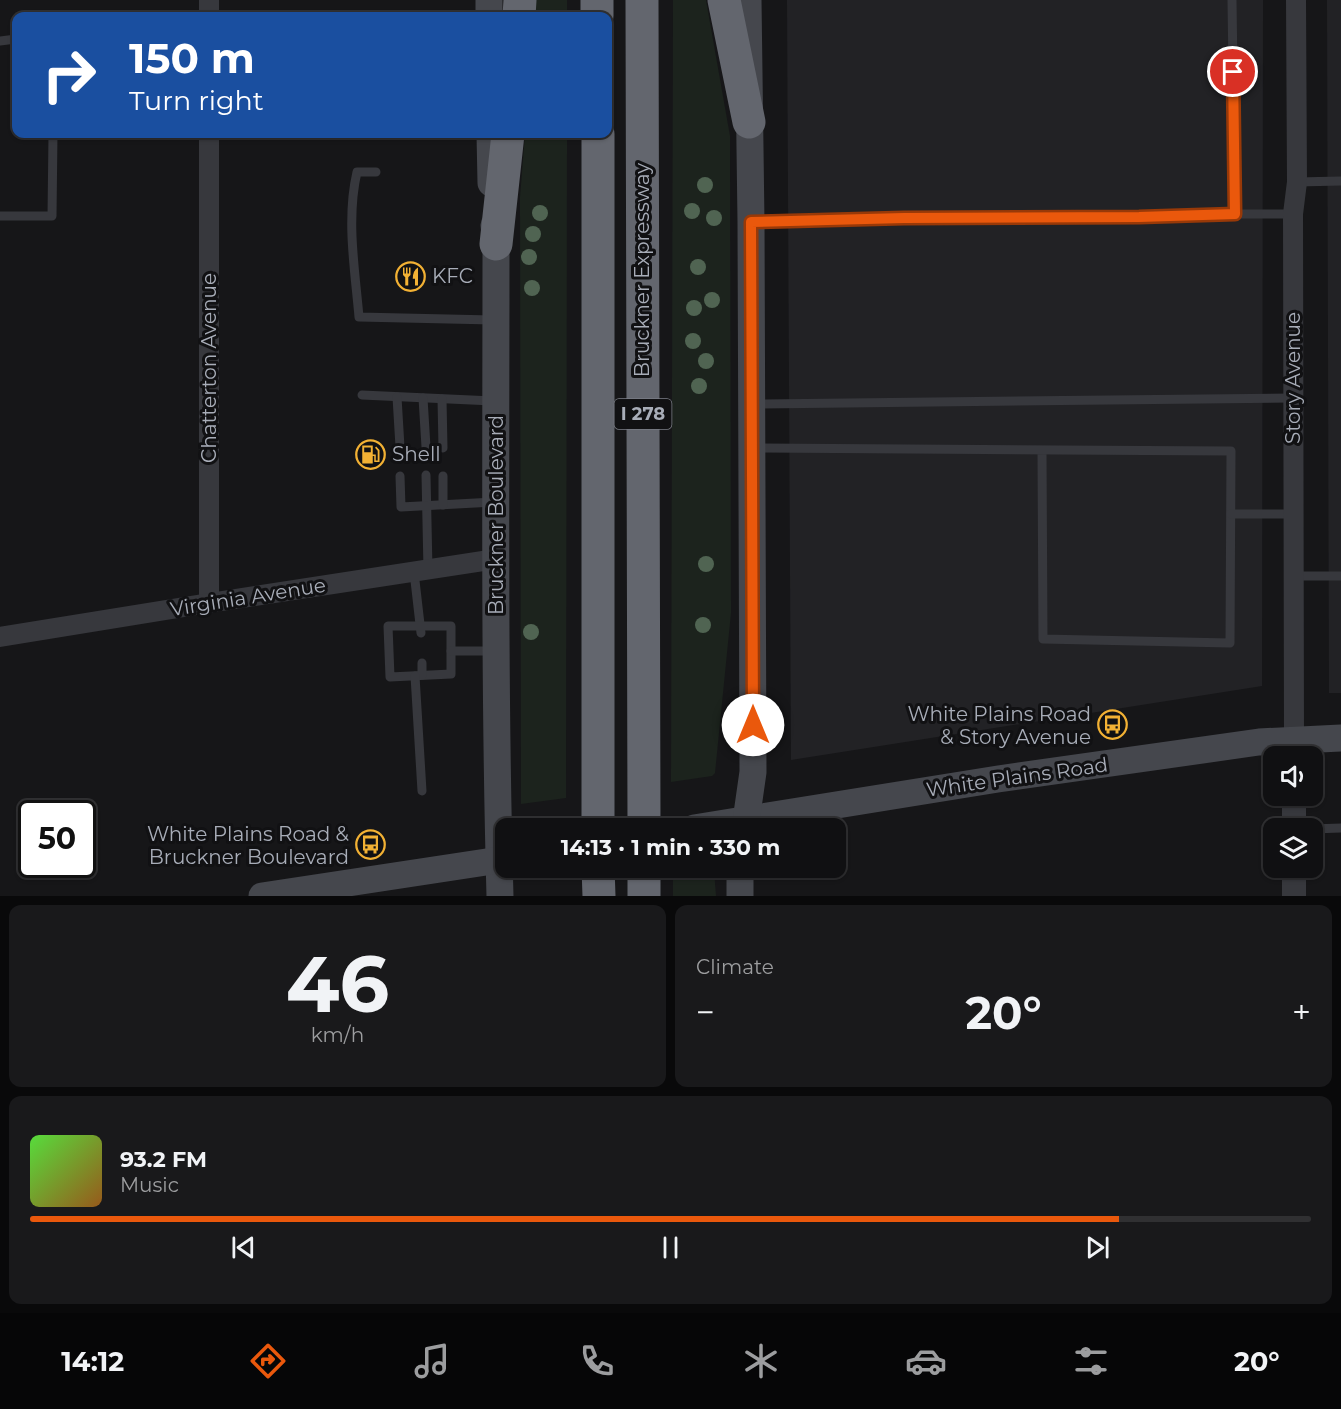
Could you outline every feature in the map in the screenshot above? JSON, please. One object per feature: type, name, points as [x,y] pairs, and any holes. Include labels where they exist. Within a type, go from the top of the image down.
[{"type":"highway","name":"Bruckner Expressway","points":[[642,0],[644,818]]},
{"type":"highway","points":[[724,0],[749,122]]},
{"type":"highway","points":[[496,244],[508,138]]},
{"type":"highway","name":"I 278","points":[[598,138],[598,818]]},
{"type":"highway","points":[[598,878],[598,896]]},
{"type":"highway","points":[[644,878],[644,896]]},
{"type":"main road","points":[[747,818],[753,772],[748,0]]},
{"type":"main road","name":"Bruckner Boulevard","points":[[490,138],[496,244],[496,651],[501,818]]},
{"type":"main road","name":"White Plains Road","points":[[1303,746],[1341,738]]},
{"type":"main road","name":"White Plains Road","points":[[779,818],[1008,777],[1259,742],[1282,746]]},
{"type":"main road","points":[[262,896],[372,884],[495,860]]},
{"type":"main road","name":"Bruckner Boulevard","points":[[500,896],[501,878]]},
{"type":"main road","points":[[740,878],[740,896]]},
{"type":"street","name":"Story Avenue","points":[[1294,746],[1293,214],[1297,182],[1296,0]]},
{"type":"street","name":"Chatterton Avenue","points":[[209,138],[209,603]]},
{"type":"street","name":"Virginia Avenue","points":[[0,637],[496,559]]},
{"type":"street","points":[[1294,878],[1294,896]]},
{"type":"lane","points":[[1232,0],[1235,214]]},
{"type":"lane","points":[[0,216],[52,216],[53,138]]},
{"type":"lane","points":[[376,172],[357,172],[352,190],[352,228],[360,317],[496,320]]},
{"type":"lane","points":[[1297,182],[1341,181]]},
{"type":"lane","points":[[751,222],[1293,214]]},
{"type":"lane","points":[[362,396],[495,401]]},
{"type":"lane","points":[[397,397],[400,447]]},
{"type":"lane","points":[[423,398],[426,447]]},
{"type":"lane","points":[[752,404],[1293,398]]},
{"type":"lane","points":[[442,399],[443,448]]},
{"type":"lane","points":[[752,448],[1231,452],[1230,643],[1043,639],[1042,451]]},
{"type":"lane","points":[[420,630],[421,571],[427,506],[426,475]]},
{"type":"lane","points":[[400,476],[401,507],[496,501]]},
{"type":"lane","points":[[443,476],[443,505]]},
{"type":"lane","points":[[1231,514],[1293,514]]},
{"type":"lane","points":[[1294,576],[1341,576]]},
{"type":"lane","points":[[388,626],[420,630],[451,626],[451,651],[451,674],[390,677],[388,626]]},
{"type":"lane","points":[[451,651],[496,651]]},
{"type":"lane","points":[[422,663],[419,675],[422,791]]},
{"type":"lane","points":[[1323,829],[1341,828]]},
{"type":"shaded area","points":[[536,0],[567,0],[567,12],[534,12]]},
{"type":"shaded area","points":[[673,0],[706,0],[730,136],[731,613],[715,773],[712,776],[671,782]]},
{"type":"shaded area","points":[[787,0],[1263,0],[1262,686],[791,760]]},
{"type":"shaded area","points":[[1327,0],[1341,0],[1341,693],[1329,693]]},
{"type":"shaded area","points":[[525,138],[567,138],[566,798],[521,804],[520,197]]},
{"type":"shaded area","points":[[673,878],[715,878],[716,896],[673,896]]},
{"type":"place","name":"KFC","points":[[411,276]]},
{"type":"place","name":"Shell","points":[[371,454]]},
{"type":"place","name":"White Plains Road & Story Avenue","points":[[1112,725]]},
{"type":"place","name":"White Plains Road & Bruckner Boulevard","points":[[370,845]]},
{"type":"route","points":[[753,725],[751,222],[1235,214],[1233,72]]}]
